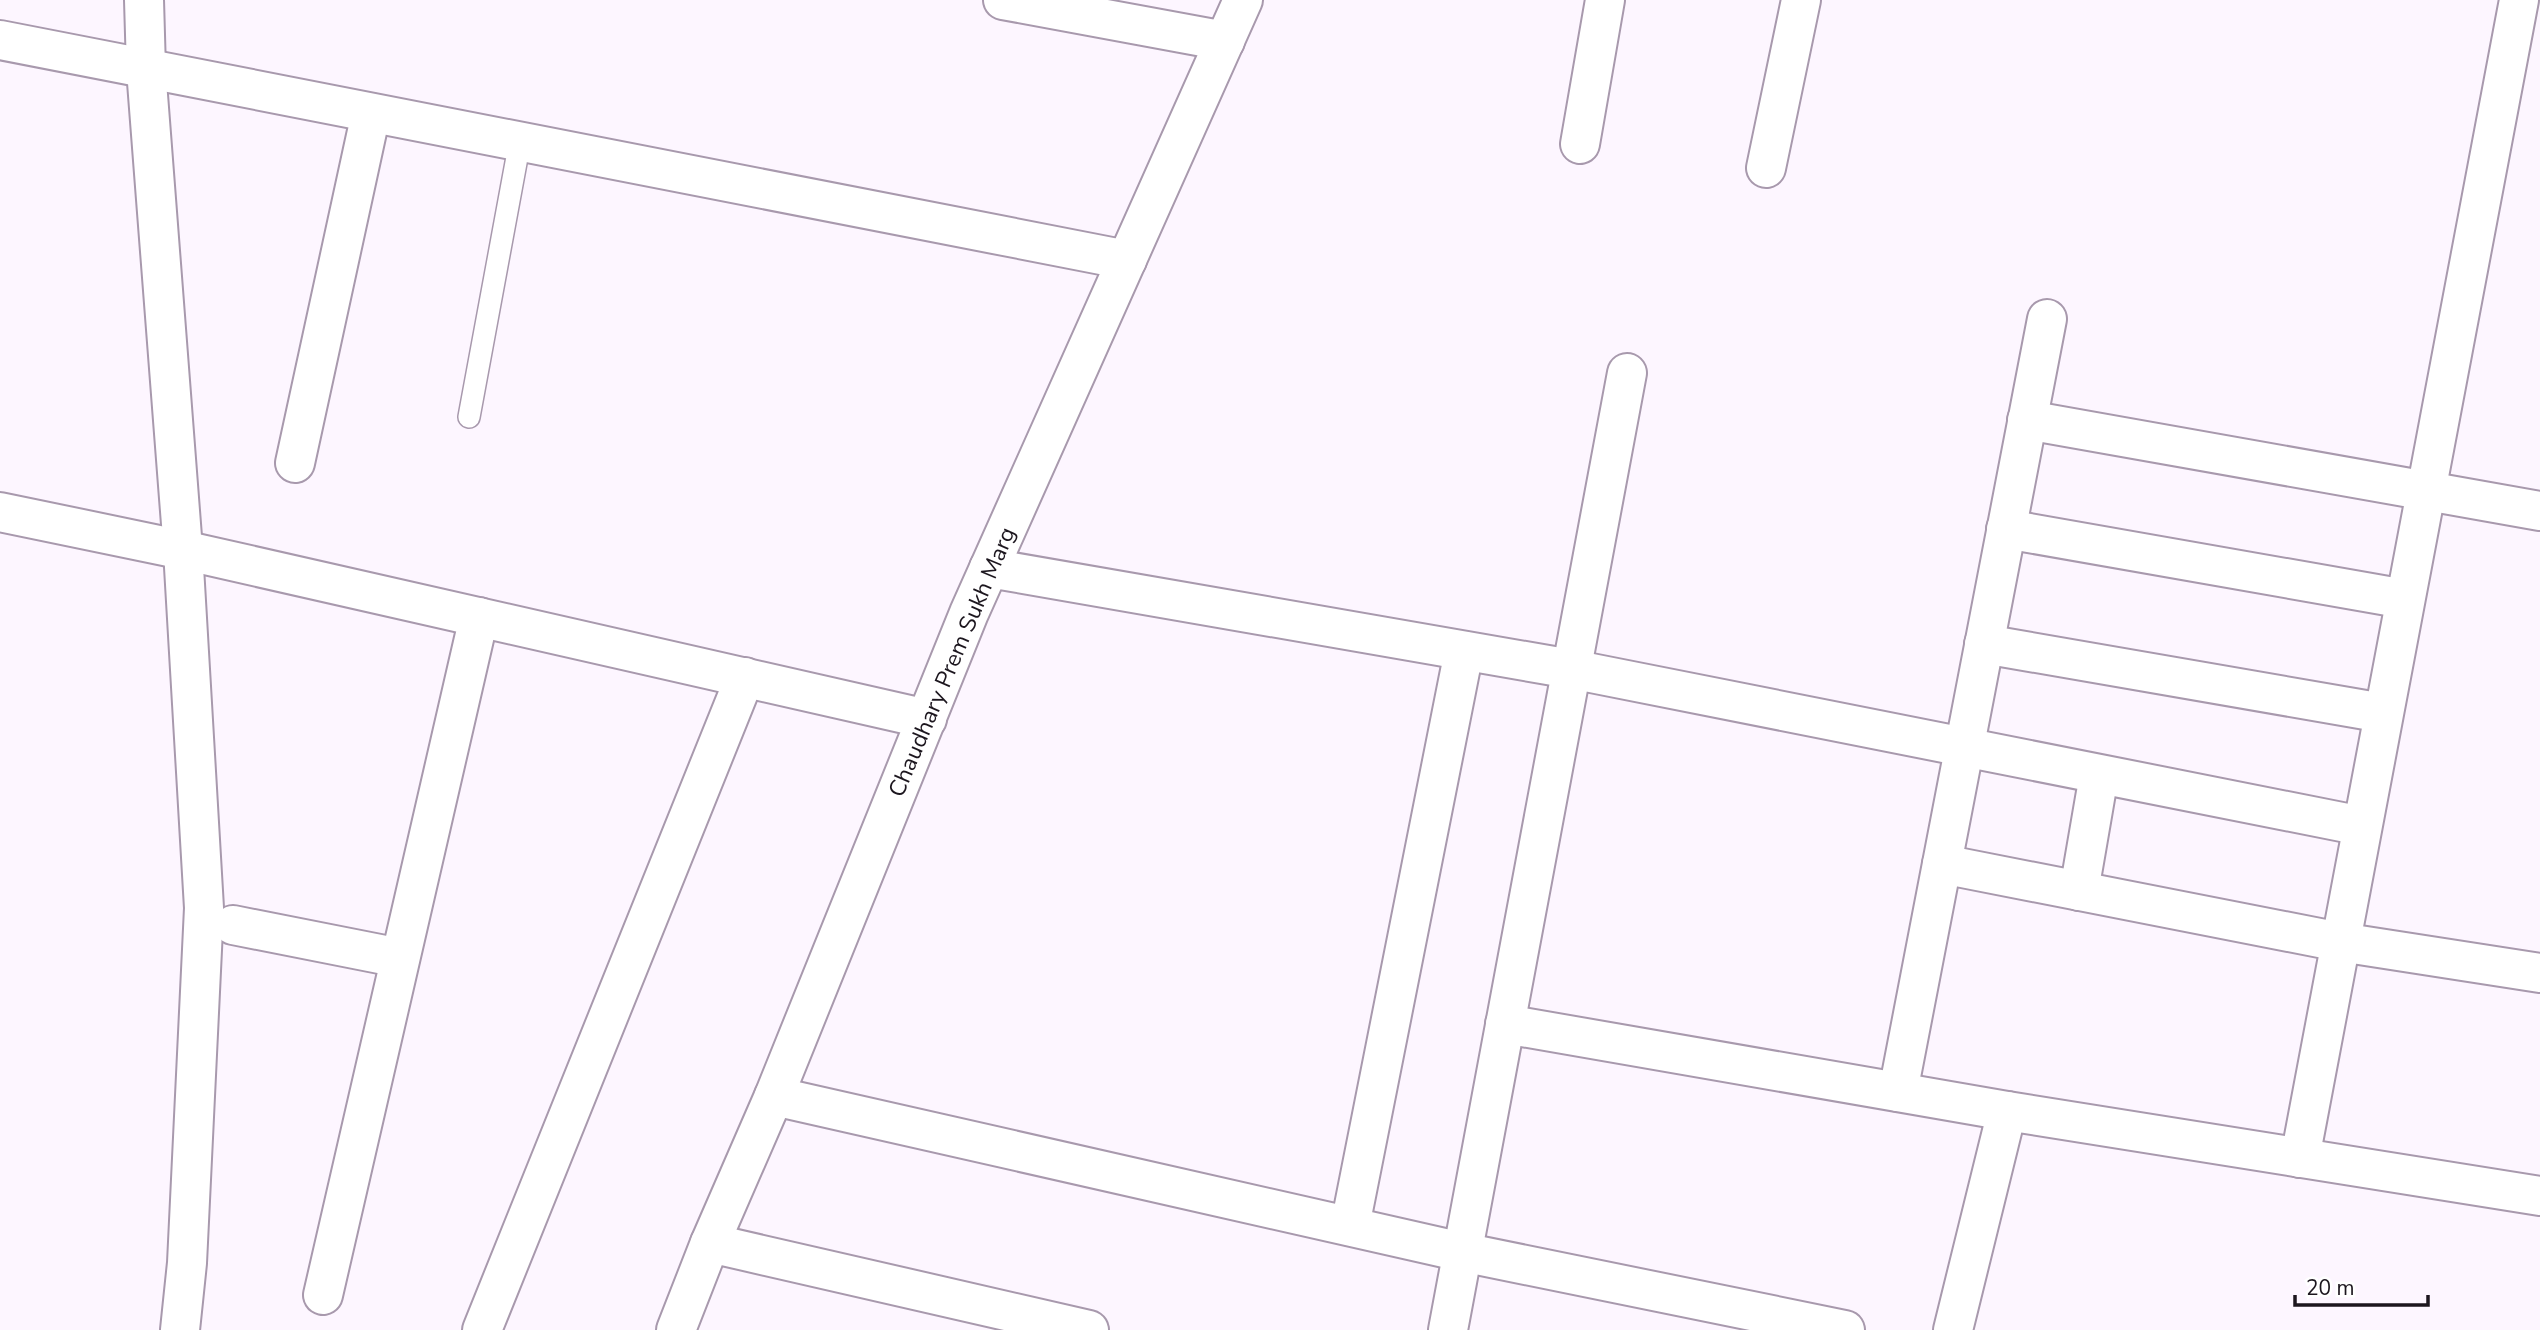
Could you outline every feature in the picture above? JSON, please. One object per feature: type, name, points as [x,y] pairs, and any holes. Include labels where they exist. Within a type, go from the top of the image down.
[{"type":"street","points":[[144,0],[146,69],[183,550],[204,908],[187,1263],[180,1330]]},
{"type":"street","points":[[1003,0],[1225,41]]},
{"type":"street","name":"Chaudhary Prem Sukh Marg","points":[[676,1330],[989,568],[1243,0]]},
{"type":"street","points":[[1580,144],[1605,0]]},
{"type":"street","points":[[1766,168],[1801,0]]},
{"type":"street","points":[[2300,1158],[2519,0]]},
{"type":"street","points":[[0,40],[1127,260]]},
{"type":"street","points":[[295,463],[371,113]]},
{"type":"street","points":[[1898,1092],[2046,319]]},
{"type":"street","points":[[1448,1330],[1627,373]]},
{"type":"street","points":[[2027,420],[2540,511]]},
{"type":"street","points":[[0,512],[183,550],[927,719]]},
{"type":"street","points":[[2006,529],[2405,599]]},
{"type":"street","points":[[989,568],[1571,669],[2362,826]]},
{"type":"street","points":[[323,1295],[479,617]]},
{"type":"street","points":[[1984,644],[2383,713]]},
{"type":"street","points":[[1350,1226],[1464,651]]},
{"type":"street","points":[[482,1330],[745,677]]},
{"type":"street","points":[[2079,891],[2099,775]]},
{"type":"street","points":[[1942,864],[2340,942],[2540,973]]},
{"type":"street","points":[[233,925],[400,958]]},
{"type":"street","points":[[1505,1024],[2007,1111],[2540,1196]]},
{"type":"street","points":[[774,1096],[1462,1252],[1845,1330]]},
{"type":"street","points":[[1954,1330],[2007,1111]]},
{"type":"street","points":[[710,1243],[1089,1330]]},
{"type":"lane","points":[[470,417],[520,141]]}]
